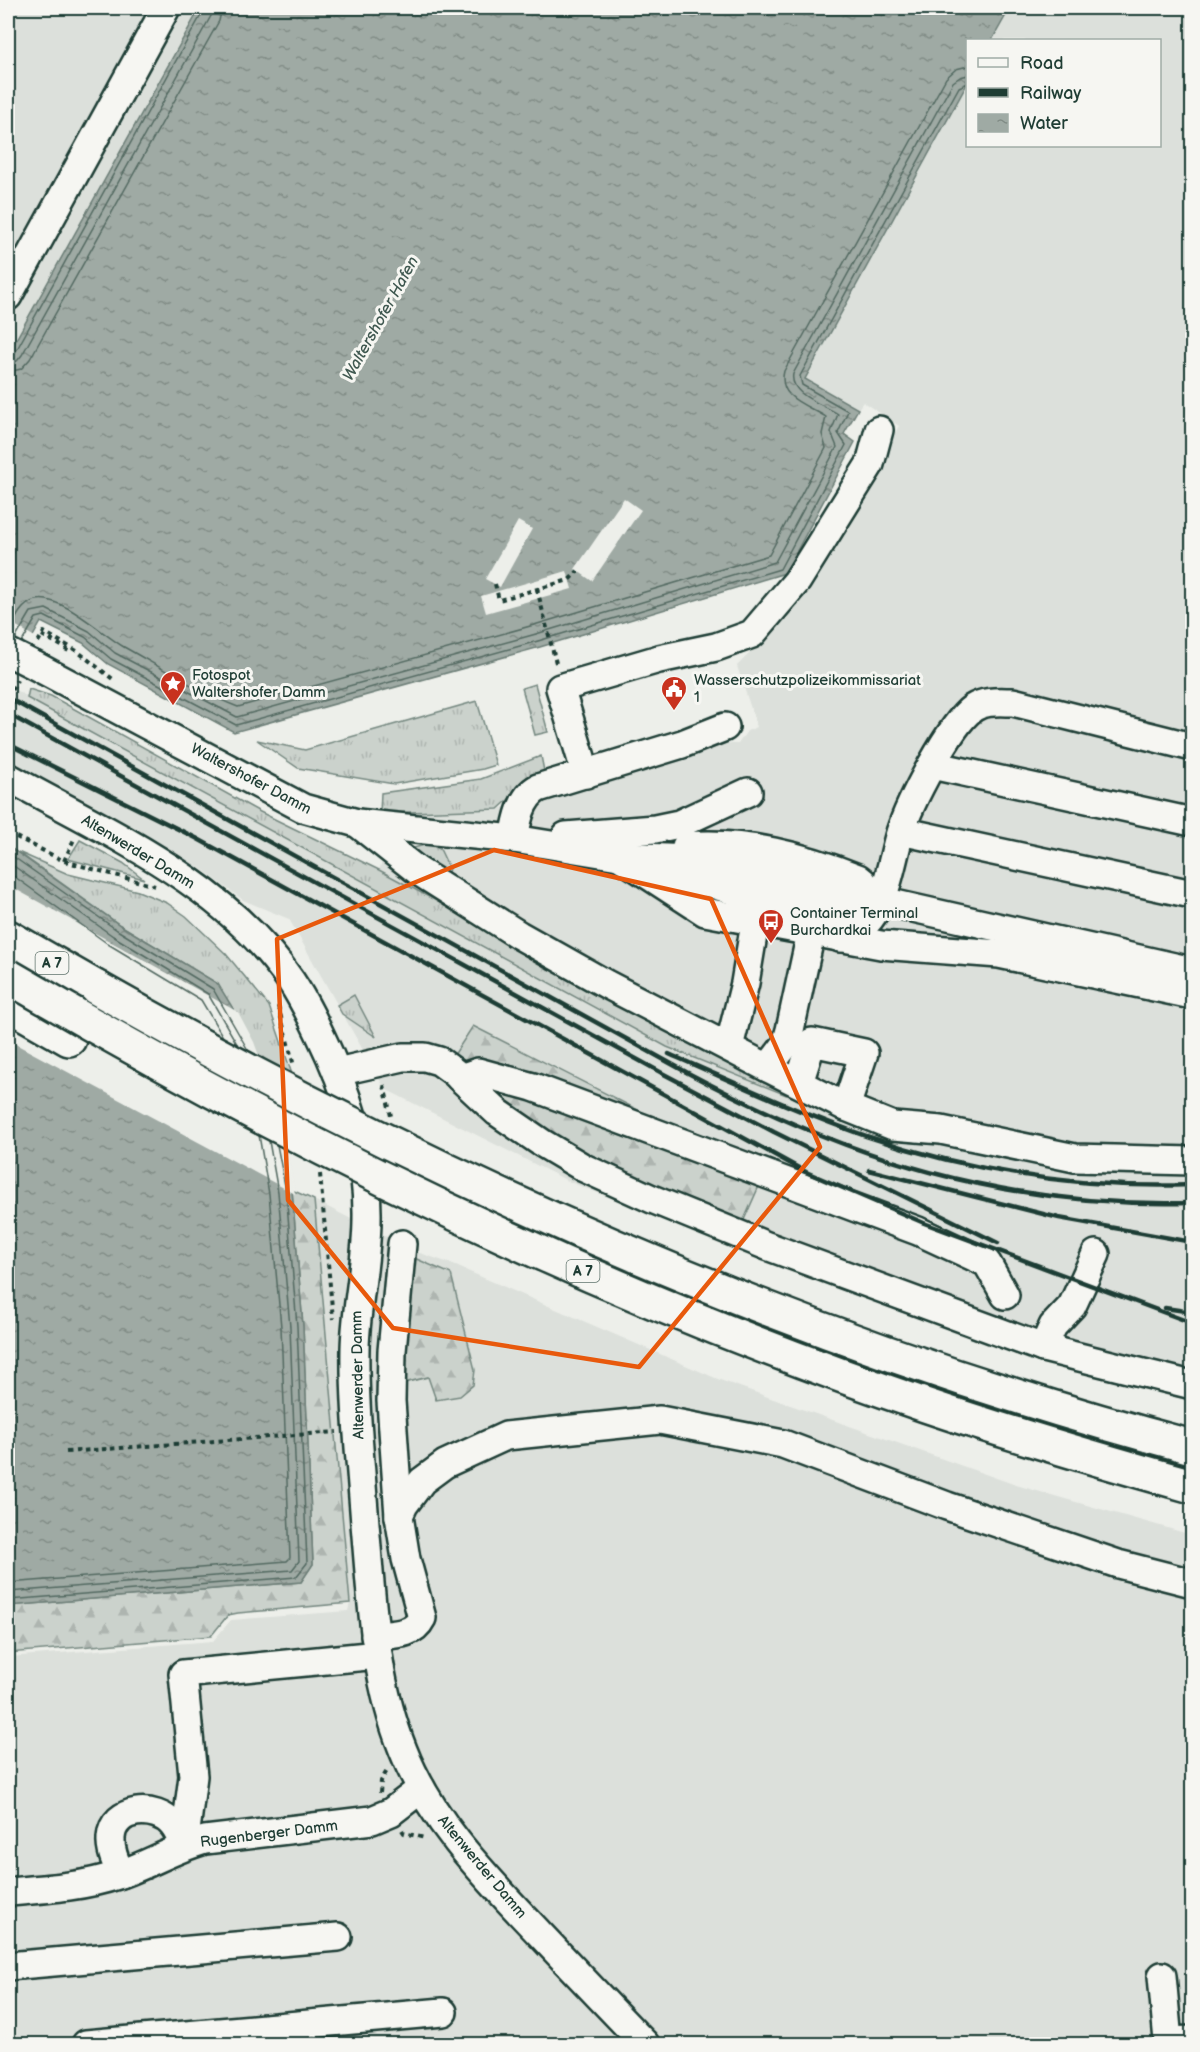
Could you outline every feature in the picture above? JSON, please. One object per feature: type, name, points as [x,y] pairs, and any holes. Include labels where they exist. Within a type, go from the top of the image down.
[{"type":"highway","name":"A 7","points":[[8,937],[201,1046],[344,1118],[451,1171],[713,1288],[903,1359],[1027,1401],[1192,1447]]},
{"type":"highway","name":"A 7","points":[[8,976],[80,1019],[323,1149],[534,1250],[652,1302],[925,1405],[1062,1449],[1192,1486]]},
{"type":"highway","name":"A 7","points":[[8,1004],[250,1135],[573,1291],[811,1388],[1056,1471],[1192,1508]]},
{"type":"street","points":[[8,296],[166,8]]},
{"type":"street","points":[[586,774],[560,688],[658,659],[716,647],[752,634],[797,581],[846,503],[870,464],[879,430]]},
{"type":"street","name":"Waltershofer Damm","points":[[8,652],[303,808],[357,823],[514,838]]},
{"type":"street","points":[[840,938],[854,932],[882,901],[901,831],[932,765],[959,720],[975,706],[992,701],[1013,702],[1192,747]]},
{"type":"street","points":[[514,838],[517,822],[531,792],[682,744],[725,727]]},
{"type":"street","points":[[932,765],[1192,822]]},
{"type":"street","name":"Altenwerder Damm","points":[[8,777],[181,874],[224,908],[260,943],[289,978],[309,1011],[337,1072],[355,1126],[366,1195],[367,1219],[355,1340],[356,1397],[376,1646],[389,1710],[421,1790],[468,1855],[634,2040]]},
{"type":"street","points":[[514,838],[655,829],[692,820],[748,792]]},
{"type":"street","points":[[357,823],[418,871],[519,935],[846,1107],[893,1126],[940,1130],[1075,1158],[1192,1161]]},
{"type":"street","points":[[901,831],[1192,894]]},
{"type":"street","points":[[514,838],[620,856],[735,891],[813,907],[842,911],[882,901],[1192,971]]},
{"type":"street","points":[[620,856],[664,848],[733,844],[814,860],[858,878],[882,901]]},
{"type":"street","points":[[620,856],[705,912],[881,945],[999,954],[1192,995]]},
{"type":"street","points":[[749,1058],[745,983],[755,923]]},
{"type":"street","points":[[749,1058],[786,1044],[790,1030],[802,931]]},
{"type":"street","points":[[798,1083],[812,1042],[864,1053],[846,1107]]},
{"type":"street","points":[[337,1072],[379,1062],[425,1057],[439,1061],[496,1112],[584,1168],[767,1246],[1042,1348],[1192,1384]]},
{"type":"street","points":[[460,1078],[478,1072],[532,1087],[918,1231],[987,1263],[1005,1295]]},
{"type":"street","points":[[184,1846],[193,1776],[183,1674],[376,1646],[417,1627],[422,1618],[406,1559],[399,1516],[391,1401],[392,1351],[402,1244]]},
{"type":"street","points":[[1042,1348],[1053,1326],[1072,1306],[1096,1254]]},
{"type":"street","points":[[399,1516],[404,1504],[422,1481],[445,1464],[506,1436],[660,1420],[783,1444],[947,1506],[1107,1561],[1192,1583]]},
{"type":"street","name":"Rugenberger Damm","points":[[8,1892],[70,1887],[121,1874],[184,1846],[229,1836],[372,1820],[391,1812],[421,1790]]},
{"type":"street","points":[[121,1874],[112,1852],[111,1837],[114,1824],[125,1815],[149,1811],[165,1818],[173,1825],[184,1846]]},
{"type":"street","points":[[8,1966],[338,1937]]},
{"type":"street","points":[[1162,1976],[1168,2041],[1192,2040]]},
{"type":"street","points":[[86,2044],[442,2012]]},
{"type":"path","points":[[495,584],[500,600],[569,580],[578,571]]},
{"type":"path","points":[[537,589],[560,678]]},
{"type":"path","points":[[42,635],[67,650],[63,658]]},
{"type":"path","points":[[8,833],[64,861],[145,886],[158,886]]},
{"type":"path","points":[[64,861],[76,833]]},
{"type":"path","points":[[272,997],[278,1005]]},
{"type":"path","points":[[379,1062],[393,1127]]},
{"type":"path","points":[[66,1452],[341,1432]]},
{"type":"path","points":[[393,1837],[404,1833]]},
{"type":"highlighted area","points":[[494,850],[711,899],[820,1147],[639,1367],[393,1328],[288,1200],[277,939]]},
{"type":"shaded area","points":[[8,8],[200,8],[8,354]]},
{"type":"shaded area","name":"Container Terminal Burchardkai","points":[[1010,8],[1192,8],[1192,1402],[1077,1369],[936,1323],[805,1274],[570,1182],[385,1089],[289,919],[243,900],[200,868],[162,845],[8,759],[8,686],[667,1047],[786,1094],[786,1090],[379,870],[400,813],[498,809],[709,743],[738,744],[747,731],[757,727],[737,666],[783,619],[899,426],[863,402],[858,409],[805,380],[966,86],[966,147],[1161,147],[1161,39],[993,39]]},
{"type":"shaded area","points":[[314,1200],[414,1251],[449,1263],[720,1380],[1016,1485],[1192,1535],[1192,2044],[8,2044],[8,1657],[213,1641],[231,1620],[348,1611],[350,1603]]},
{"type":"green space","points":[[535,684],[548,732],[535,735],[522,688]]},
{"type":"green space","points":[[29,689],[51,696],[258,811],[379,870],[786,1090],[786,1095],[667,1047],[27,698]]},
{"type":"green space","points":[[477,701],[496,765],[483,769],[394,784],[298,768],[257,740],[305,750]]},
{"type":"green space","points":[[541,756],[545,776],[526,784],[498,809],[380,813],[381,793],[481,779]]},
{"type":"green space","points":[[80,840],[123,863],[144,879],[68,859]]},
{"type":"green space","points":[[428,844],[440,849],[449,868],[446,881],[410,849]]},
{"type":"green space","points":[[18,852],[68,874],[138,891],[167,903],[186,916],[226,954],[269,1006],[303,1107],[308,1139],[280,1128],[218,984],[120,925]]},
{"type":"green space","points":[[354,995],[376,1037],[342,1014],[337,1005]]},
{"type":"green space","points":[[473,1026],[660,1121],[654,1138],[759,1186],[743,1222],[579,1158],[487,1100],[454,1055]]},
{"type":"green space","points":[[292,1190],[314,1200],[350,1603],[228,1615],[211,1636],[8,1653],[8,1606],[301,1582],[313,1564],[303,1326]]},
{"type":"green space","points":[[412,1257],[451,1274],[475,1370],[473,1385],[460,1396],[436,1400],[428,1377],[404,1383]]},
{"type":"water","name":"Waltershofer Hafen","points":[[200,8],[1010,8],[993,39],[966,39],[966,86],[805,379],[858,409],[844,434],[855,442],[785,573],[540,647],[234,732],[108,664],[83,643],[41,622],[8,681],[8,354]]},
{"type":"water","points":[[8,846],[120,925],[218,984],[234,1010],[269,1087],[292,1190],[303,1326],[313,1564],[301,1582],[8,1606]]},
{"type":"pier","points":[[624,498],[641,510],[592,581],[575,569]]},
{"type":"pier","points":[[518,521],[532,529],[500,587],[485,579]]},
{"type":"pier","points":[[567,571],[572,589],[486,613],[481,596]]},
{"type":"pier","points":[[8,621],[35,637],[12,679],[8,677]]},
{"type":"pier","points":[[8,885],[238,1012],[254,1042],[277,1105],[91,1006],[8,958]]},
{"type":"pier","points":[[8,963],[283,1127],[295,1194],[8,1040]]},
{"type":"railway","points":[[8,698],[688,1073],[749,1104],[810,1131],[870,1154],[994,1187],[1057,1197],[1123,1202],[1192,1203]]},
{"type":"railway","points":[[8,714],[662,1073],[774,1132],[998,1243]]},
{"type":"railway","points":[[8,744],[196,838],[806,1172],[924,1223],[1192,1323]]},
{"type":"railway","points":[[669,1054],[791,1107],[906,1149],[1027,1176],[1109,1184],[1192,1185]]},
{"type":"railway","points":[[869,1170],[1059,1218],[1192,1242]]},
{"type":"railway","points":[[1165,1308],[1192,1312]]},
{"type":"place","name":"Fotospot Waltershofer Damm","points":[[173,707]]},
{"type":"place","name":"Wasserschutzpolizeikommissariat 1","points":[[674,712]]},
{"type":"place","name":"Container Terminal Burchardkai","points":[[771,945]]}]
